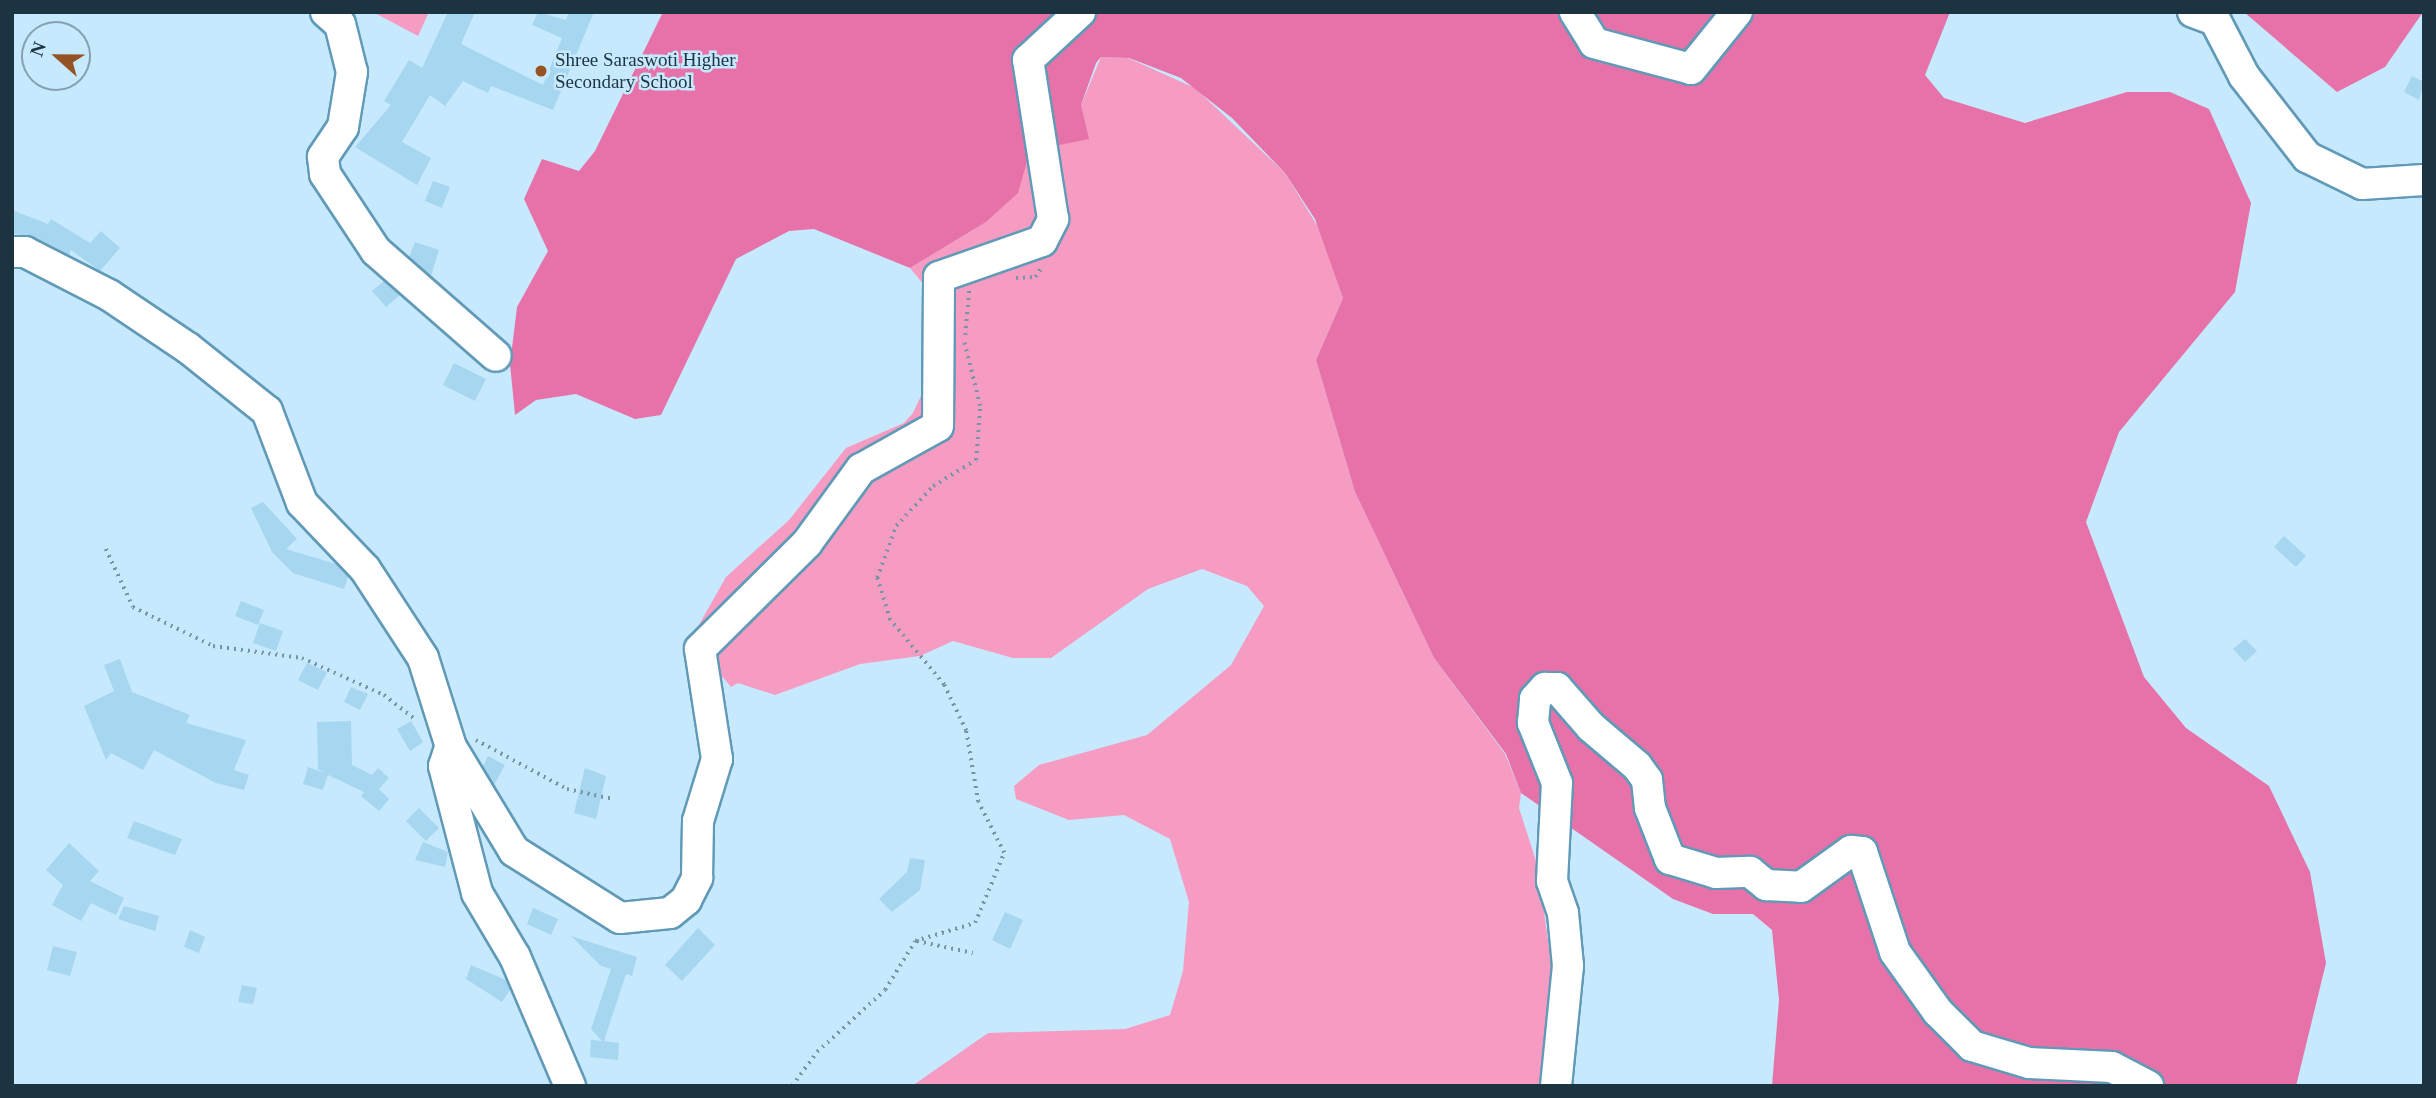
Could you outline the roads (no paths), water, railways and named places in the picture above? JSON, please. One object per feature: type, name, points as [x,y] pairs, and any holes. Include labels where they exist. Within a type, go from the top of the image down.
[{"type":"street","points":[[326,12],[340,24],[352,72],[343,127],[323,157],[325,174],[376,251],[496,356]]},
{"type":"street","points":[[12,252],[25,252],[109,295],[188,348],[267,411],[302,503],[365,569],[423,658],[432,716],[514,851],[620,918],[670,913],[686,900],[697,878],[698,821],[717,759],[700,649],[807,543],[861,469],[938,426],[939,277],[1042,241],[1054,219],[1028,60],[1080,12]]},
{"type":"street","points":[[1575,12],[1594,43],[1691,69],[1737,12]]},
{"type":"street","points":[[2193,12],[2215,20],[2244,76],[2307,157],[2362,184],[2424,180]]},
{"type":"street","points":[[1556,1086],[1568,966],[1563,913],[1552,881],[1557,783],[1533,723],[1535,699],[1545,688],[1557,688],[1637,766],[1670,859],[1716,873],[1749,872],[1766,885],[1801,887],[1851,851],[1862,852],[1895,951],[1938,1012],[1972,1046],[2065,1076],[2112,1067],[2148,1086]]},
{"type":"street","points":[[451,747],[443,766],[477,893],[515,957],[570,1086]]},
{"type":"place","name":"Shree Saraswoti Higher Secondary School","points":[[541,71]]}]
